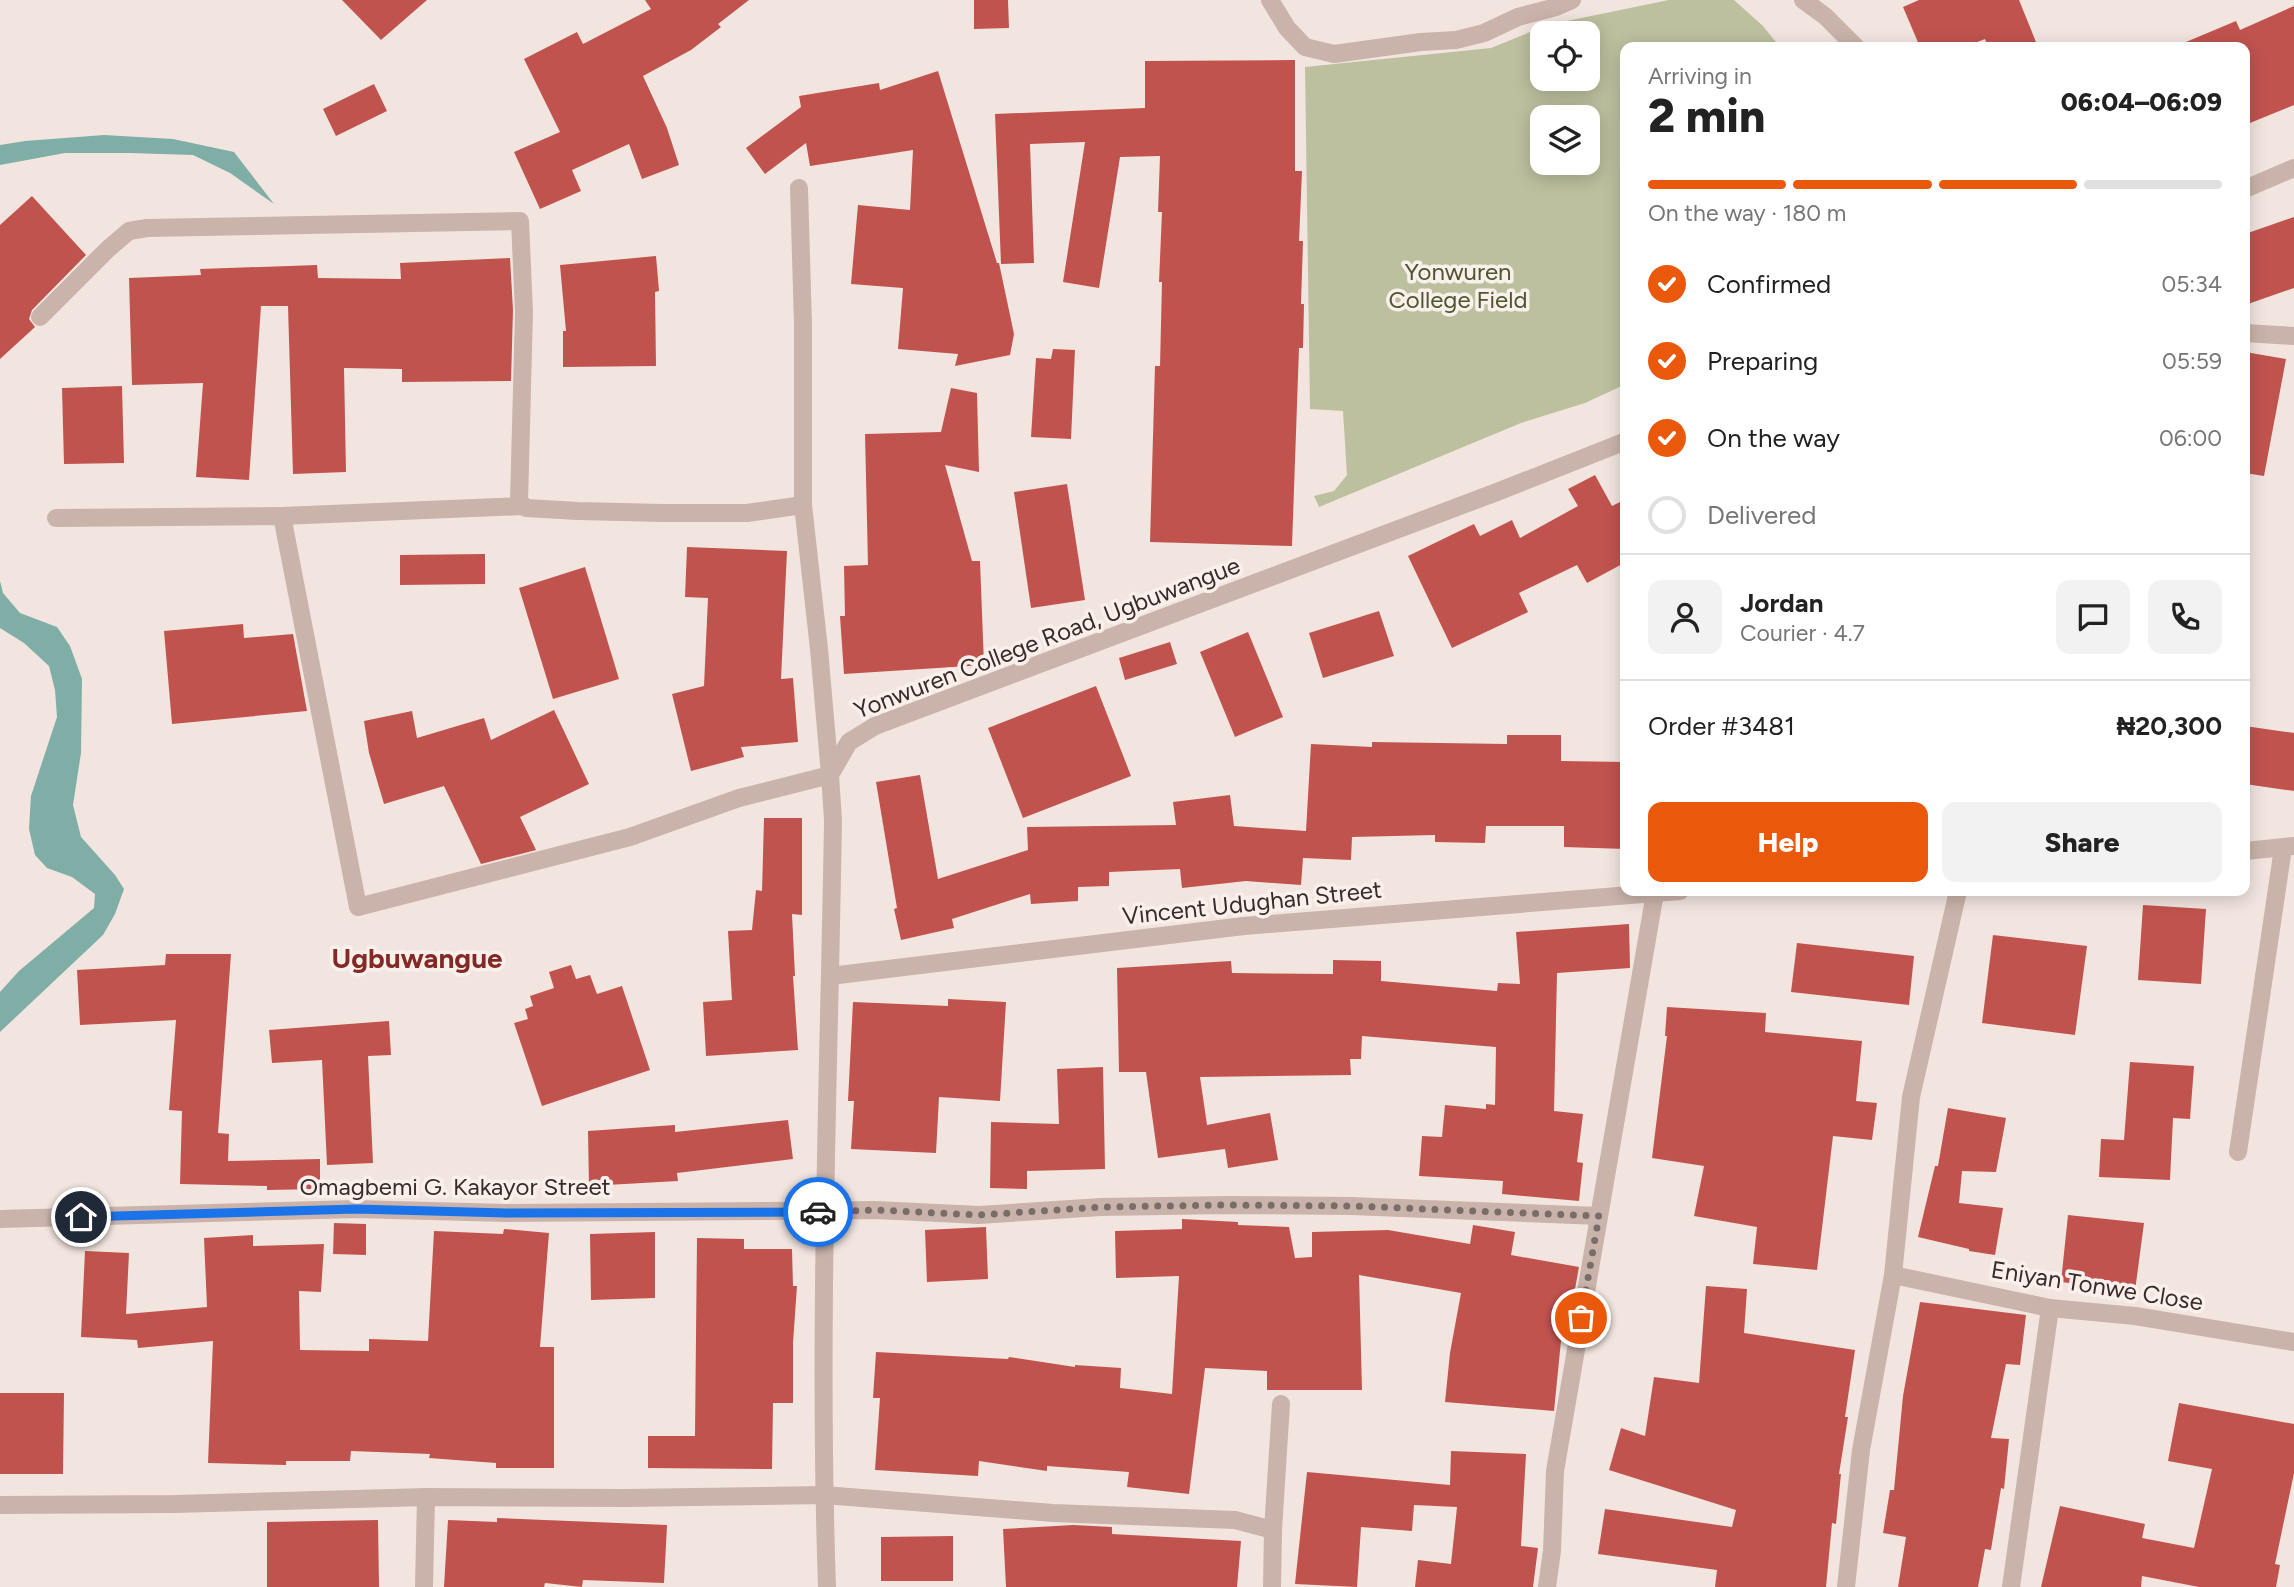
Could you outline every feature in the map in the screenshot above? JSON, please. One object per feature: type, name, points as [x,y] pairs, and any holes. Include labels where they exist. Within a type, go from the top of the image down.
[{"type":"street","points":[[1270,0],[1287,28],[1305,47],[1334,54],[1456,40],[1484,33],[1518,17],[1572,0]]},
{"type":"street","points":[[1802,0],[1825,16],[1851,42]]},
{"type":"street","points":[[2250,187],[2294,168]]},
{"type":"street","points":[[799,188],[803,325],[803,505],[819,649],[833,820],[826,1212],[824,1495],[827,1587]]},
{"type":"street","points":[[40,317],[108,249],[130,232],[147,228],[520,221],[524,312],[519,502],[524,506]]},
{"type":"street","points":[[2250,333],[2294,336]]},
{"type":"street","name":"Yonwuren College Road, Ugbuwangue","points":[[830,775],[849,742],[875,726],[1620,444]]},
{"type":"street","points":[[56,518],[282,516],[524,506],[578,512],[747,513],[803,505]]},
{"type":"street","points":[[282,516],[358,907],[630,837],[739,798],[830,775]]},
{"type":"street","points":[[2238,1152],[2288,847],[2250,851]]},
{"type":"street","name":"Vincent Udughan Street","points":[[830,976],[1244,926],[1620,896]]},
{"type":"street","points":[[1547,1587],[1552,1551],[1555,1471],[1654,896]]},
{"type":"street","points":[[1846,1587],[1861,1450],[1893,1275],[1911,1097],[1957,896]]},
{"type":"street","name":"Omagbemi G. Kakayor Street","points":[[0,1219],[356,1209],[506,1213],[876,1210],[979,1215],[1101,1207],[1240,1205],[1351,1206],[1599,1216]]},
{"type":"street","name":"Eniyan Tonwe Close","points":[[1893,1275],[2050,1308],[2135,1317],[2294,1342]]},
{"type":"street","points":[[2011,1587],[2050,1308]]},
{"type":"street","points":[[1272,1587],[1281,1404]]},
{"type":"street","points":[[0,1505],[175,1504],[426,1497],[824,1495],[1054,1513],[1235,1520],[1273,1530]]},
{"type":"street","points":[[424,1587],[426,1497]]},
{"type":"green space","name":"Yonwuren College Field","points":[[1669,0],[1734,0],[1763,26],[1776,42],[1620,42],[1620,387],[1585,403],[1521,423],[1319,507],[1314,496],[1334,491],[1347,475],[1343,411],[1310,409],[1305,67],[1491,48],[1530,32],[1530,91],[1600,91],[1600,21],[1567,21]]},
{"type":"water","points":[[104,135],[173,139],[234,152],[274,204],[230,173],[193,155],[65,153],[0,165],[0,145]]},
{"type":"water","points":[[0,581],[3,593],[20,613],[57,627],[70,646],[82,679],[81,753],[73,805],[81,837],[124,889],[115,914],[103,935],[0,1032],[0,992],[19,971],[94,908],[95,894],[72,877],[47,868],[35,855],[29,829],[31,796],[57,717],[55,690],[49,666],[24,643],[0,628]]},
{"type":"building","points":[[342,0],[427,0],[381,40]]},
{"type":"building","points":[[645,0],[749,0],[718,24],[721,27],[691,50],[643,76],[667,128],[679,165],[642,179],[629,144],[572,170],[581,191],[540,209],[514,152],[560,132],[524,59],[577,32],[583,44],[651,9]]},
{"type":"building","points":[[974,0],[1008,0],[1009,28],[974,29]]},
{"type":"building","points":[[1919,0],[2019,0],[2036,42],[1986,42],[1985,39],[1978,42],[1918,42],[1903,7]]},
{"type":"building","points":[[2294,6],[2294,105],[2250,123],[2250,42],[2186,42],[2236,21],[2240,30]]},
{"type":"building","points":[[1295,60],[1295,171],[1302,171],[1299,241],[1303,241],[1301,304],[1304,304],[1303,348],[1299,348],[1292,546],[1150,542],[1155,366],[1160,366],[1160,156],[1120,157],[1099,288],[1063,282],[1085,142],[1030,144],[1034,263],[1001,264],[995,114],[1145,108],[1145,61]]},
{"type":"building","points":[[938,71],[999,263],[1014,334],[1010,355],[955,366],[958,354],[898,349],[903,288],[851,284],[858,205],[910,210],[913,150],[810,166],[806,143],[765,174],[746,148],[801,107],[799,96],[879,83],[880,90]]},
{"type":"building","points":[[374,84],[387,111],[336,136],[323,109]]},
{"type":"building","points":[[32,196],[86,255],[32,310],[29,319],[35,327],[0,359],[0,225]]},
{"type":"building","points":[[2294,217],[2294,288],[2250,303],[2250,232]]},
{"type":"building","points":[[656,256],[659,291],[655,292],[656,366],[563,367],[563,331],[566,331],[560,265]]},
{"type":"building","points":[[510,258],[513,310],[511,381],[402,382],[402,369],[344,368],[346,472],[293,474],[288,306],[261,306],[249,480],[196,477],[203,383],[132,385],[129,278],[201,275],[200,269],[317,265],[318,278],[401,279],[400,263]]},
{"type":"building","points":[[1053,349],[1075,350],[1071,439],[1031,437],[1036,358],[1051,359]]},
{"type":"building","points":[[2250,353],[2286,359],[2264,476],[2250,474]]},
{"type":"building","points":[[122,386],[124,463],[64,464],[62,388]]},
{"type":"building","points":[[951,388],[977,393],[979,472],[945,465],[972,561],[980,561],[984,665],[844,674],[840,616],[845,616],[844,566],[868,565],[865,434],[941,432]]},
{"type":"building","points":[[1595,475],[1612,506],[1620,502],[1620,565],[1587,583],[1577,565],[1519,593],[1528,612],[1452,648],[1408,556],[1474,524],[1480,536],[1512,520],[1520,538],[1578,506],[1568,489]]},
{"type":"building","points":[[1067,484],[1085,600],[1031,608],[1014,492]]},
{"type":"building","points":[[687,547],[787,551],[781,679],[793,678],[798,742],[741,747],[744,757],[691,771],[672,694],[704,686],[708,598],[685,597]]},
{"type":"building","points":[[485,554],[485,584],[400,585],[400,555]]},
{"type":"building","points":[[585,567],[619,679],[553,699],[519,588]]},
{"type":"building","points":[[1379,611],[1394,656],[1323,678],[1309,633]]},
{"type":"building","points":[[243,624],[244,638],[293,634],[307,711],[172,724],[164,631]]},
{"type":"building","points":[[1248,632],[1283,717],[1235,737],[1200,652]]},
{"type":"building","points":[[1170,642],[1177,664],[1125,680],[1119,658]]},
{"type":"building","points":[[1096,686],[1131,776],[1023,818],[988,728]]},
{"type":"building","points":[[554,710],[589,784],[520,817],[536,850],[481,864],[444,786],[384,804],[369,753],[364,721],[412,711],[417,738],[484,718],[491,740]]},
{"type":"building","points":[[2250,727],[2294,733],[2294,791],[2250,785]]},
{"type":"building","points":[[1507,735],[1561,735],[1561,761],[1620,762],[1620,849],[1564,847],[1564,826],[1486,826],[1485,843],[1435,842],[1435,835],[1352,837],[1351,860],[1303,858],[1301,885],[1246,881],[1182,888],[1180,869],[1109,872],[1109,886],[1078,887],[1078,901],[1031,904],[1030,894],[952,919],[954,928],[901,940],[876,782],[920,775],[938,879],[1028,850],[1027,827],[1176,825],[1173,802],[1230,795],[1234,826],[1306,831],[1311,744],[1372,747],[1372,742],[1507,744]]},
{"type":"building","points":[[764,818],[802,818],[802,915],[792,914],[798,1050],[706,1056],[703,1002],[732,1000],[728,931],[752,930],[756,890],[762,891]]},
{"type":"building","points":[[2143,905],[2206,909],[2201,984],[2138,980]]},
{"type":"building","points":[[1629,924],[1630,968],[1557,973],[1554,1111],[1583,1114],[1577,1162],[1583,1163],[1579,1201],[1502,1194],[1503,1181],[1419,1176],[1422,1136],[1442,1137],[1445,1105],[1486,1109],[1486,1104],[1495,1105],[1496,1047],[1362,1036],[1361,1059],[1350,1059],[1351,1075],[1200,1077],[1207,1125],[1270,1113],[1278,1160],[1228,1168],[1225,1149],[1158,1158],[1146,1072],[1119,1072],[1117,968],[1231,961],[1232,973],[1333,974],[1333,960],[1381,961],[1381,981],[1497,991],[1498,983],[1520,984],[1516,932]]},
{"type":"building","points":[[1993,935],[2087,946],[2075,1035],[1982,1023]]},
{"type":"building","points":[[1797,943],[1914,956],[1909,1005],[1791,992]]},
{"type":"building","points":[[166,954],[231,954],[218,1133],[229,1134],[228,1161],[320,1159],[320,1189],[267,1190],[267,1186],[180,1184],[182,1111],[169,1110],[176,1020],[80,1025],[77,970],[165,965]]},
{"type":"building","points":[[571,965],[576,979],[590,975],[597,994],[622,986],[650,1070],[542,1106],[514,1023],[528,1019],[525,1009],[533,1006],[530,996],[554,988],[549,972]]},
{"type":"building","points":[[948,999],[1006,1002],[1000,1101],[939,1097],[936,1153],[851,1149],[854,1101],[848,1101],[853,1002],[948,1006]]},
{"type":"building","points":[[1667,1007],[1766,1013],[1765,1032],[1862,1041],[1856,1101],[1877,1103],[1872,1140],[1833,1136],[1817,1270],[1753,1264],[1757,1227],[1694,1216],[1704,1166],[1652,1158],[1667,1036]]},
{"type":"building","points":[[389,1021],[391,1055],[368,1056],[373,1163],[327,1165],[322,1060],[272,1063],[269,1030]]},
{"type":"building","points":[[2130,1062],[2194,1066],[2190,1119],[2173,1118],[2170,1180],[2099,1177],[2101,1139],[2124,1140]]},
{"type":"building","points":[[1103,1067],[1105,1169],[1027,1171],[1027,1189],[990,1188],[991,1122],[1059,1124],[1057,1069]]},
{"type":"building","points":[[1948,1108],[2006,1118],[1996,1172],[1962,1171],[1959,1203],[2003,1208],[1995,1255],[1918,1237],[1935,1166],[1938,1166]]},
{"type":"building","points":[[788,1120],[793,1159],[677,1173],[678,1181],[589,1186],[588,1131],[675,1125],[675,1132]]},
{"type":"building","points":[[2068,1215],[2144,1223],[2135,1291],[2061,1282]]},
{"type":"building","points":[[1182,1219],[1289,1227],[1295,1258],[1312,1257],[1312,1232],[1388,1230],[1470,1244],[1473,1225],[1515,1232],[1511,1255],[1579,1267],[1569,1322],[1563,1321],[1554,1411],[1445,1402],[1450,1353],[1461,1293],[1359,1275],[1362,1390],[1267,1390],[1267,1371],[1205,1368],[1189,1494],[1127,1487],[1129,1472],[1047,1466],[1047,1471],[979,1461],[978,1476],[875,1470],[880,1398],[873,1398],[876,1352],[1009,1357],[1075,1367],[1121,1368],[1120,1388],[1172,1394],[1179,1276],[1116,1278],[1115,1231],[1182,1229]]},
{"type":"building","points":[[334,1223],[366,1224],[366,1255],[333,1254]]},
{"type":"building","points":[[986,1227],[988,1279],[927,1282],[925,1230]]},
{"type":"building","points":[[504,1229],[549,1233],[540,1347],[554,1347],[554,1468],[496,1468],[496,1463],[429,1458],[430,1454],[351,1451],[350,1461],[286,1461],[286,1465],[208,1463],[213,1341],[138,1348],[137,1340],[81,1337],[85,1251],[129,1253],[126,1314],[207,1307],[204,1238],[253,1235],[253,1246],[324,1244],[321,1292],[299,1291],[300,1350],[369,1351],[369,1339],[428,1341],[434,1231],[503,1234]]},
{"type":"building","points":[[655,1232],[655,1298],[591,1300],[590,1234]]},
{"type":"building","points":[[697,1238],[744,1239],[744,1249],[792,1249],[793,1286],[797,1286],[793,1403],[773,1403],[772,1469],[648,1468],[648,1436],[695,1436]]},
{"type":"building","points":[[1706,1286],[1747,1289],[1744,1333],[1855,1350],[1845,1417],[1848,1417],[1839,1474],[1836,1524],[1832,1523],[1826,1587],[1715,1587],[1717,1570],[1598,1554],[1605,1509],[1732,1527],[1736,1510],[1609,1470],[1621,1428],[1645,1436],[1654,1377],[1699,1383]]},
{"type":"building","points":[[1920,1302],[2026,1315],[2020,1365],[2006,1364],[1991,1438],[2009,1439],[2004,1489],[2001,1488],[1991,1550],[1985,1549],[1978,1587],[1898,1587],[1906,1537],[1883,1533],[1890,1490],[1894,1490],[1903,1396]]},
{"type":"building","points":[[0,1393],[64,1393],[63,1474],[0,1474]]},
{"type":"building","points":[[2179,1403],[2294,1424],[2294,1473],[2275,1564],[2280,1565],[2276,1587],[2199,1587],[2142,1576],[2141,1587],[2041,1587],[2060,1506],[2145,1524],[2142,1538],[2194,1548],[2212,1469],[2168,1461]]},
{"type":"building","points":[[1451,1451],[1526,1454],[1521,1546],[1538,1548],[1533,1587],[1415,1587],[1418,1560],[1451,1564],[1457,1507],[1414,1505],[1412,1531],[1361,1527],[1357,1587],[1295,1584],[1307,1472],[1450,1485]]},
{"type":"building","points":[[497,1518],[667,1525],[664,1583],[583,1580],[582,1587],[545,1583],[544,1587],[444,1587],[448,1520],[497,1522]]},
{"type":"building","points":[[378,1520],[379,1587],[267,1587],[267,1522]]},
{"type":"building","points":[[1073,1525],[1112,1527],[1112,1534],[1241,1541],[1237,1587],[1006,1587],[1003,1529]]},
{"type":"building","points":[[953,1536],[953,1581],[881,1581],[881,1537]]},
{"type":"way so far","points":[[818,1212],[876,1210],[979,1215],[1101,1207],[1226,1205],[1351,1206],[1599,1216],[1581,1318]]},
{"type":"district","name":"Ugbuwangue","points":[[417,958]]},
{"type":"route","points":[[81,1217],[356,1209],[506,1213],[818,1212]]}]
